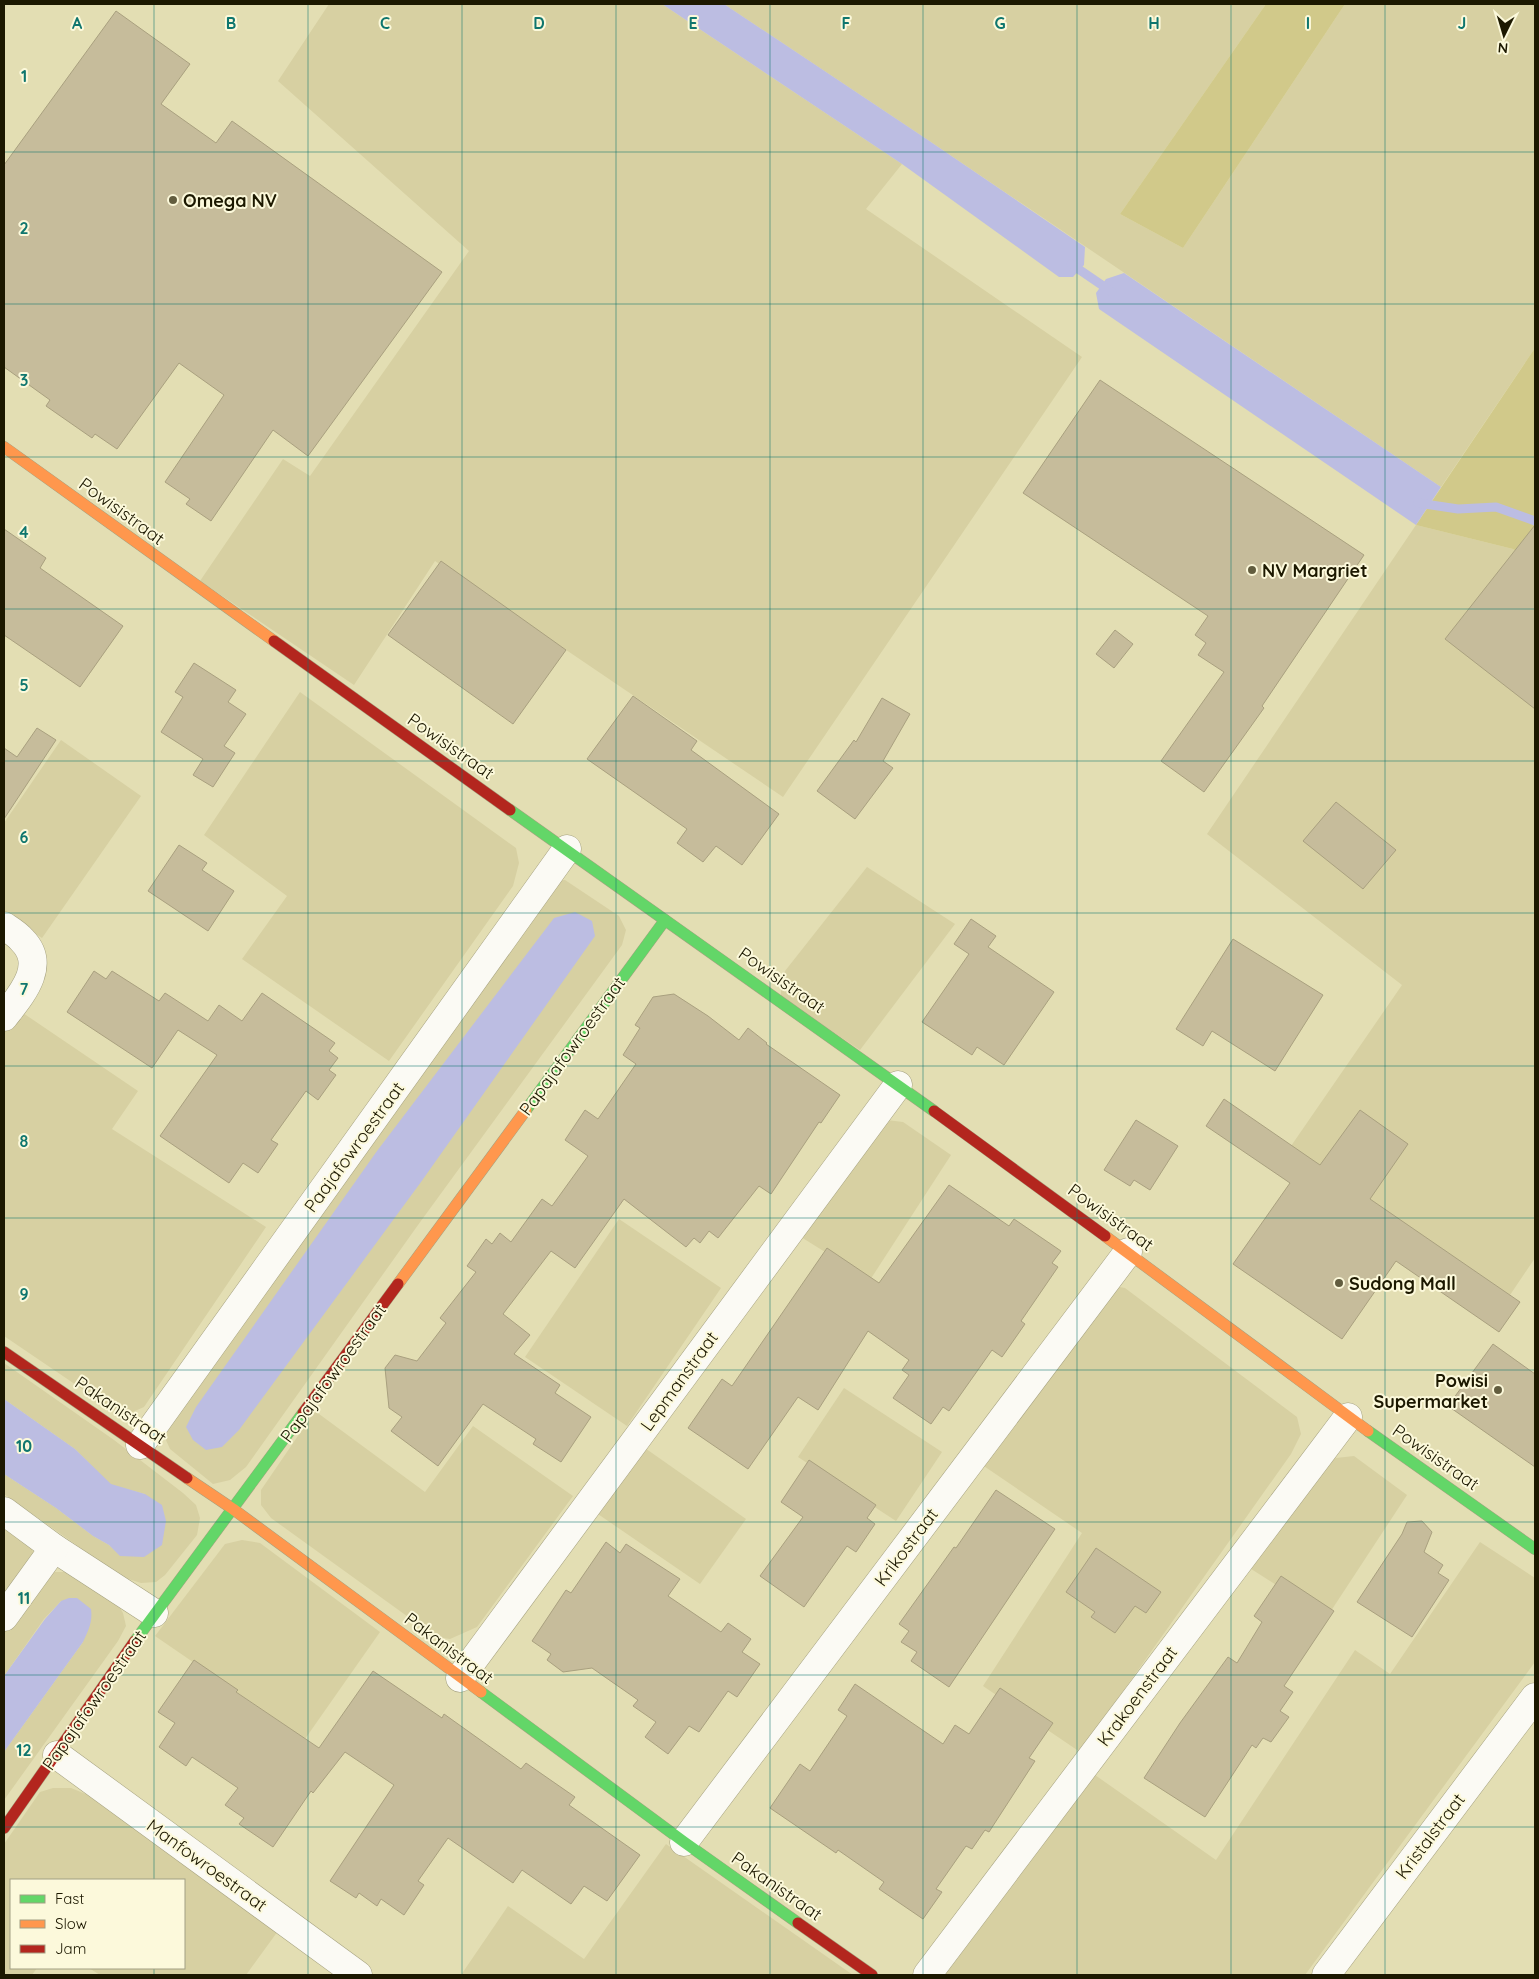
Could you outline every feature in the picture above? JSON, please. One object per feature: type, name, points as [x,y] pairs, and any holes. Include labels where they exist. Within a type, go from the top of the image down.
[{"type":"street","name":"Powisistraat","points":[[4,447],[428,752],[898,1085],[1128,1252],[1348,1417],[1535,1549]]},
{"type":"street","name":"Paajafowroestraat","points":[[140,1445],[567,849]]},
{"type":"street","name":"Papajafowroestraat","points":[[4,1828],[57,1755],[154,1613],[233,1509],[665,920]]},
{"type":"street","points":[[4,926],[23,940],[33,959],[29,984],[4,1018]]},
{"type":"street","name":"Lepmanstraat","points":[[460,1678],[898,1085]]},
{"type":"street","name":"Krikostraat","points":[[684,1842],[1128,1252]]},
{"type":"street","name":"Pakanistraat","points":[[4,1352],[233,1509],[684,1842],[872,1975]]},
{"type":"street","name":"Krakoenstraat","points":[[927,1975],[1348,1417]]},
{"type":"street","points":[[4,1511],[54,1548],[154,1613]]},
{"type":"street","points":[[4,1617],[54,1548]]},
{"type":"street","name":"Kristalstraat","points":[[1326,1975],[1535,1698]]},
{"type":"street","name":"Manfowroestraat","points":[[57,1755],[358,1975]]},
{"type":"shaded area","points":[[329,4],[662,4],[902,164],[866,209],[1082,357],[783,797],[435,561],[354,685],[200,581],[283,459],[310,476],[469,251],[278,81]]},
{"type":"shaded area","points":[[724,4],[1266,4],[1120,214],[1183,248],[1345,4],[1535,4],[1535,348],[1441,487]]},
{"type":"shaded area","points":[[1266,4],[1345,4],[1183,248],[1120,214]]},
{"type":"shaded area","points":[[1535,348],[1535,562],[1513,549],[1416,525]]},
{"type":"shaded area","points":[[1416,525],[1513,549],[1535,562],[1535,1258],[1510,1295],[1291,1146],[1402,985],[1207,834]]},
{"type":"shaded area","points":[[300,692],[516,848],[519,863],[513,886],[389,1061],[242,959],[287,896],[204,835]]},
{"type":"shaded area","points":[[61,740],[141,796],[42,938],[4,912],[4,823]]},
{"type":"shaded area","points":[[867,867],[955,924],[860,1050],[781,997],[781,984],[785,971]]},
{"type":"shaded area","points":[[565,880],[619,916],[626,930],[622,945],[418,1225],[246,1467],[230,1480],[213,1484],[170,1449],[165,1438],[167,1426],[552,881]]},
{"type":"shaded area","points":[[20,1011],[138,1091],[112,1129],[266,1227],[144,1407],[128,1414],[113,1410],[4,1336],[4,1033]]},
{"type":"shaded area","points":[[887,1120],[903,1122],[951,1155],[870,1280],[793,1232]]},
{"type":"shaded area","points":[[619,1219],[721,1288],[627,1426],[525,1357]]},
{"type":"shaded area","points":[[1109,1285],[1125,1288],[1297,1417],[1301,1434],[1291,1454],[1080,1752],[983,1686],[1082,1533],[975,1460]]},
{"type":"shaded area","points":[[4,1363],[114,1440],[196,1505],[200,1518],[197,1535],[165,1575],[156,1582],[141,1583],[122,1577],[4,1494],[4,1474],[56,1508],[93,1536],[109,1545],[121,1556],[145,1494],[111,1485],[75,1449],[4,1399]]},
{"type":"shaded area","points":[[844,1388],[942,1452],[896,1521],[798,1457]]},
{"type":"shaded area","points":[[315,1411],[425,1492],[473,1426],[573,1496],[477,1627],[450,1639],[436,1637],[271,1518],[261,1505],[261,1490]]},
{"type":"shaded area","points":[[642,1446],[746,1519],[700,1584],[595,1512]]},
{"type":"shaded area","points":[[1354,1456],[1407,1495],[1327,1617],[1248,1567],[1318,1469],[1336,1458]]},
{"type":"shaded area","points":[[4,1520],[30,1544],[34,1555],[4,1596]]},
{"type":"shaded area","points":[[242,1540],[260,1543],[380,1632],[305,1739],[155,1636],[225,1544]]},
{"type":"shaded area","points":[[1480,1542],[1535,1578],[1535,1662],[1305,1975],[945,1975],[1095,1775],[1216,1860],[1355,1650],[1390,1674]]},
{"type":"shaded area","points":[[53,1572],[72,1572],[116,1601],[123,1613],[126,1626],[118,1641],[4,1800],[4,1752],[83,1642],[61,1601],[44,1619],[4,1676],[4,1630]]},
{"type":"shaded area","points":[[53,1788],[71,1788],[88,1795],[278,1931],[246,1975],[100,1975],[91,1969],[185,1969],[185,1879],[10,1879],[10,1969],[36,1969],[32,1975],[4,1975],[4,1844],[40,1792]]},
{"type":"shaded area","points":[[666,1844],[853,1975],[461,1975],[508,1906],[584,1959]]},
{"type":"water","points":[[662,4],[724,4],[1085,247],[1084,265],[1073,277],[1059,277],[902,164]]},
{"type":"water","points":[[1124,273],[1441,487],[1416,525],[1099,309],[1096,293],[1106,279]]},
{"type":"water","points":[[575,912],[592,921],[595,936],[421,1182],[239,1430],[222,1447],[206,1450],[193,1440],[186,1427],[196,1407],[377,1151],[554,918]]},
{"type":"water","points":[[4,1399],[75,1449],[111,1484],[145,1494],[162,1505],[166,1521],[162,1545],[144,1557],[120,1556],[109,1545],[93,1536],[56,1508],[4,1474]]},
{"type":"water","points":[[77,1598],[91,1609],[91,1622],[87,1634],[4,1752],[4,1676],[45,1619],[61,1601]]},
{"type":"building","name":"Omega NV","points":[[116,11],[190,64],[161,104],[216,143],[232,121],[442,272],[308,456],[273,430],[211,521],[186,504],[190,499],[165,482],[224,395],[179,363],[117,449],[95,434],[92,438],[46,406],[50,400],[4,367],[4,165]]},
{"type":"building","points":[[1100,380],[1364,555],[1262,706],[1264,708],[1204,792],[1161,761],[1224,672],[1198,655],[1206,643],[1195,635],[1208,616],[1023,493]]},
{"type":"building","points":[[1535,525],[1535,709],[1445,639]]},
{"type":"building","points":[[4,529],[46,558],[40,568],[123,626],[80,687],[4,635]]},
{"type":"building","points":[[441,561],[566,650],[513,724],[388,635]]},
{"type":"building","points":[[1115,630],[1133,644],[1114,668],[1096,654]]},
{"type":"building","points":[[194,663],[236,690],[228,702],[246,714],[224,746],[235,753],[213,787],[193,775],[203,759],[161,732],[183,697],[175,692]]},
{"type":"building","points":[[633,696],[697,741],[691,750],[779,814],[742,865],[716,846],[703,862],[677,843],[687,829],[587,759]]},
{"type":"building","points":[[882,698],[910,714],[883,761],[893,768],[855,819],[817,791],[854,740],[856,742]]},
{"type":"building","points":[[37,728],[56,740],[4,819],[4,748],[17,757]]},
{"type":"building","points":[[1336,802],[1396,850],[1363,889],[1303,841]]},
{"type":"building","points":[[179,845],[207,863],[202,870],[234,891],[208,931],[148,891]]},
{"type":"building","points":[[971,919],[996,936],[988,947],[1054,992],[1004,1065],[977,1047],[972,1055],[922,1022],[969,954],[954,944]]},
{"type":"building","points":[[1233,939],[1323,995],[1275,1071],[1212,1031],[1203,1046],[1176,1029]]},
{"type":"building","points":[[94,971],[106,979],[112,971],[159,1001],[165,993],[208,1021],[219,1005],[242,1021],[262,993],[335,1043],[329,1051],[338,1058],[329,1070],[336,1075],[318,1100],[306,1091],[271,1140],[278,1144],[258,1173],[243,1163],[229,1183],[160,1136],[217,1055],[178,1030],[152,1068],[67,1012]]},
{"type":"building","points":[[674,994],[708,1016],[739,1040],[748,1028],[766,1044],[840,1095],[821,1123],[819,1122],[771,1194],[759,1186],[718,1238],[709,1231],[700,1243],[694,1238],[686,1247],[624,1199],[575,1268],[551,1251],[503,1314],[530,1335],[514,1354],[560,1385],[555,1393],[591,1417],[561,1462],[533,1444],[536,1439],[483,1404],[438,1466],[391,1431],[402,1417],[389,1408],[385,1368],[395,1355],[417,1361],[446,1323],[440,1318],[476,1272],[467,1266],[486,1239],[492,1244],[500,1233],[511,1242],[542,1199],[552,1206],[588,1156],[565,1140],[585,1110],[598,1119],[636,1064],[623,1055],[640,1028],[635,1025],[653,997]]},
{"type":"building","points":[[1224,1099],[1320,1165],[1360,1110],[1408,1144],[1370,1199],[1520,1302],[1499,1332],[1396,1261],[1342,1339],[1233,1264],[1290,1183],[1206,1126]]},
{"type":"building","points":[[1136,1120],[1178,1146],[1150,1190],[1134,1180],[1130,1186],[1104,1170]]},
{"type":"building","points":[[949,1185],[1009,1226],[1014,1219],[1061,1251],[1052,1263],[1058,1267],[1021,1321],[1025,1324],[1002,1357],[992,1350],[949,1411],[943,1407],[931,1424],[893,1398],[909,1375],[902,1370],[909,1360],[868,1331],[818,1410],[798,1397],[748,1469],[688,1428],[722,1379],[732,1386],[827,1248],[879,1283]]},
{"type":"building","name":"Powisi Supermarket","points":[[1493,1344],[1535,1374],[1535,1467],[1448,1406]]},
{"type":"building","points":[[809,1460],[876,1505],[867,1518],[875,1524],[856,1552],[847,1546],[804,1607],[760,1576],[803,1517],[781,1502]]},
{"type":"building","points":[[996,1490],[1055,1529],[949,1687],[911,1661],[917,1652],[901,1642],[909,1631],[899,1624],[954,1547],[956,1548]]},
{"type":"building","points":[[1422,1521],[1432,1532],[1424,1552],[1443,1565],[1438,1573],[1449,1580],[1412,1637],[1357,1602],[1402,1534],[1407,1522]]},
{"type":"building","points":[[606,1542],[620,1553],[626,1544],[680,1579],[668,1596],[721,1632],[728,1623],[751,1639],[742,1652],[760,1664],[737,1697],[728,1691],[699,1732],[689,1726],[668,1754],[645,1737],[656,1722],[633,1706],[638,1700],[592,1668],[563,1672],[547,1660],[551,1654],[532,1641],[566,1590],[571,1593]]},
{"type":"building","points":[[1096,1548],[1161,1592],[1146,1613],[1135,1606],[1115,1633],[1091,1617],[1095,1612],[1066,1592]]},
{"type":"building","points":[[1281,1576],[1334,1611],[1284,1686],[1293,1692],[1280,1711],[1289,1717],[1271,1742],[1263,1738],[1256,1748],[1252,1745],[1205,1817],[1144,1778],[1180,1723],[1228,1657],[1237,1663],[1262,1622],[1254,1616]]},
{"type":"building","points":[[194,1660],[238,1690],[236,1692],[319,1748],[373,1671],[442,1718],[444,1714],[521,1769],[526,1763],[575,1797],[569,1805],[640,1855],[607,1901],[584,1886],[571,1904],[522,1870],[513,1883],[448,1838],[418,1881],[424,1885],[404,1915],[381,1899],[377,1906],[359,1893],[356,1898],[330,1881],[394,1785],[345,1752],[313,1793],[311,1791],[273,1847],[239,1824],[244,1818],[225,1805],[238,1788],[192,1757],[186,1766],[159,1747],[175,1723],[158,1712]]},
{"type":"building","points":[[855,1684],[943,1744],[955,1725],[969,1734],[1000,1688],[1053,1723],[1029,1758],[1035,1761],[989,1832],[985,1830],[972,1849],[966,1846],[936,1889],[942,1892],[923,1919],[879,1889],[884,1882],[838,1850],[836,1853],[770,1808],[800,1764],[810,1771],[847,1716],[838,1710]]},
{"type":"waterway","points":[[1071,264],[1112,292]]},
{"type":"waterway","points":[[1418,503],[1458,509],[1496,507],[1535,521]]},
{"type":"traffic: fast","points":[[510,810],[934,1111]]},
{"type":"traffic: fast","points":[[526,1110],[665,920]]},
{"type":"traffic: fast","points":[[135,1641],[303,1413]]},
{"type":"traffic: fast","points":[[1368,1431],[1535,1549]]},
{"type":"traffic: fast","points":[[481,1692],[684,1842],[798,1923]]},
{"type":"traffic: slow","points":[[4,447],[274,641]]},
{"type":"traffic: slow","points":[[398,1284],[526,1110]]},
{"type":"traffic: slow","points":[[1105,1236],[1368,1431]]},
{"type":"traffic: slow","points":[[187,1478],[233,1509],[481,1692]]},
{"type":"traffic: jam","points":[[274,641],[510,810]]},
{"type":"traffic: jam","points":[[934,1111],[1105,1236]]},
{"type":"traffic: jam","points":[[303,1413],[398,1284]]},
{"type":"traffic: jam","points":[[4,1352],[187,1478]]},
{"type":"traffic: jam","points":[[4,1828],[135,1641]]},
{"type":"traffic: jam","points":[[798,1923],[872,1975]]},
{"type":"place","name":"Omega NV","points":[[173,200]]},
{"type":"place","name":"NV Margriet","points":[[1252,570]]},
{"type":"place","name":"Sudong Mall","points":[[1339,1283]]},
{"type":"place","name":"Powisi Supermarket","points":[[1498,1390]]}]
